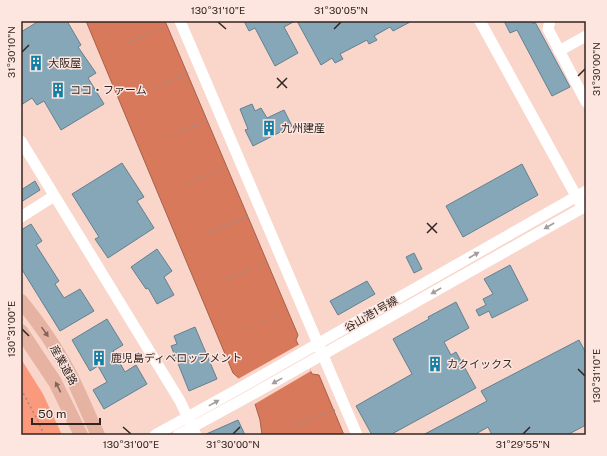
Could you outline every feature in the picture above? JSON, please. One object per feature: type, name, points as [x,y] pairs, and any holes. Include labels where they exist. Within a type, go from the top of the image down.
[{"type":"main road","name":"産業道路","points":[[21,302],[47,335],[68,371],[98,435]]},
{"type":"main road","name":"産業道路","points":[[21,331],[56,382],[81,435]]},
{"type":"street","points":[[180,21],[357,435]]},
{"type":"street","points":[[480,21],[581,194],[585,209]]},
{"type":"street","points":[[549,21],[548,29],[558,51],[586,102]]},
{"type":"street","points":[[558,51],[586,36]]},
{"type":"street","points":[[21,141],[176,395],[192,426]]},
{"type":"street","name":"谷山港1号線","points":[[155,435],[192,426],[240,388],[581,194]]},
{"type":"street","points":[[21,217],[54,196]]},
{"type":"street","name":"谷山港1号線","points":[[178,435],[585,209]]},
{"type":"path","points":[[127,43],[168,26]]},
{"type":"path","points":[[147,90],[189,73]]},
{"type":"path","points":[[168,136],[208,120]]},
{"type":"path","points":[[188,183],[228,167]]},
{"type":"path","points":[[209,233],[250,215]]},
{"type":"path","points":[[227,279],[268,262]]},
{"type":"path","points":[[248,328],[289,310]]},
{"type":"path","points":[[21,389],[44,435]]},
{"type":"path","points":[[291,426],[335,410]]},
{"type":"shaded area","points":[[86,21],[165,21],[298,335],[296,340],[312,374],[319,375],[344,435],[262,435],[260,420],[250,388],[233,373]]},
{"type":"shaded area","points":[[21,359],[43,394],[62,435],[21,435]]},
{"type":"pier","points":[[300,344],[311,371],[253,405],[249,389],[238,379]]},
{"type":"building","points":[[39,21],[67,21],[81,45],[78,47],[96,73],[88,78],[104,104],[61,130],[44,101],[37,105],[32,98],[21,105],[21,32]]},
{"type":"building","points":[[244,21],[295,21],[284,27],[298,53],[275,66],[255,28],[249,31]]},
{"type":"building","points":[[297,21],[412,21],[393,31],[390,27],[374,36],[377,40],[369,44],[367,40],[340,54],[343,59],[335,63],[332,58],[321,65]]},
{"type":"building","points":[[504,21],[532,21],[533,24],[535,22],[570,87],[552,96],[517,30],[510,33]]},
{"type":"building","name":"九州建産","points":[[252,104],[255,111],[261,108],[267,118],[284,110],[292,126],[253,146],[245,130],[248,129],[240,109]]},
{"type":"building","points":[[122,163],[144,197],[137,201],[154,228],[108,258],[95,239],[99,237],[72,194]]},
{"type":"building","points":[[522,164],[538,195],[463,237],[446,206]]},
{"type":"building","points":[[35,181],[40,190],[21,202],[21,190]]},
{"type":"building","points":[[31,224],[42,241],[36,245],[59,281],[55,284],[64,298],[80,289],[94,311],[60,331],[21,268],[21,230]]},
{"type":"building","points":[[157,249],[172,271],[164,277],[174,295],[157,304],[148,288],[146,289],[131,267]]},
{"type":"building","points":[[414,253],[422,269],[414,273],[406,257]]},
{"type":"building","points":[[510,265],[528,300],[492,318],[489,311],[479,316],[476,310],[486,305],[483,299],[493,294],[484,279]]},
{"type":"building","points":[[367,281],[375,294],[338,315],[330,301]]},
{"type":"building","name":"カクイックス","points":[[456,302],[469,328],[444,342],[451,355],[456,352],[476,388],[390,435],[372,435],[356,406],[412,374],[393,339],[429,319],[428,317]]},
{"type":"building","name":"鹿児島ディベロップメント","points":[[107,319],[123,345],[113,351],[125,372],[136,365],[147,384],[104,409],[93,390],[107,382],[98,366],[90,371],[72,340]]},
{"type":"building","points":[[195,327],[217,379],[189,391],[171,346],[177,344],[174,336]]},
{"type":"building","points":[[579,340],[586,353],[586,425],[567,435],[492,435],[488,427],[474,435],[423,435],[487,401],[481,391]]},
{"type":"building","points":[[238,420],[245,435],[204,435]]},
{"type":"place","name":"大阪屋","points":[[36,63]]},
{"type":"place","name":"ココ・ファーム","points":[[58,90]]},
{"type":"place","name":"九州建産","points":[[269,128]]},
{"type":"place","name":"鹿児島ディベロップメント","points":[[99,358]]},
{"type":"place","name":"カクイックス","points":[[435,364]]}]
